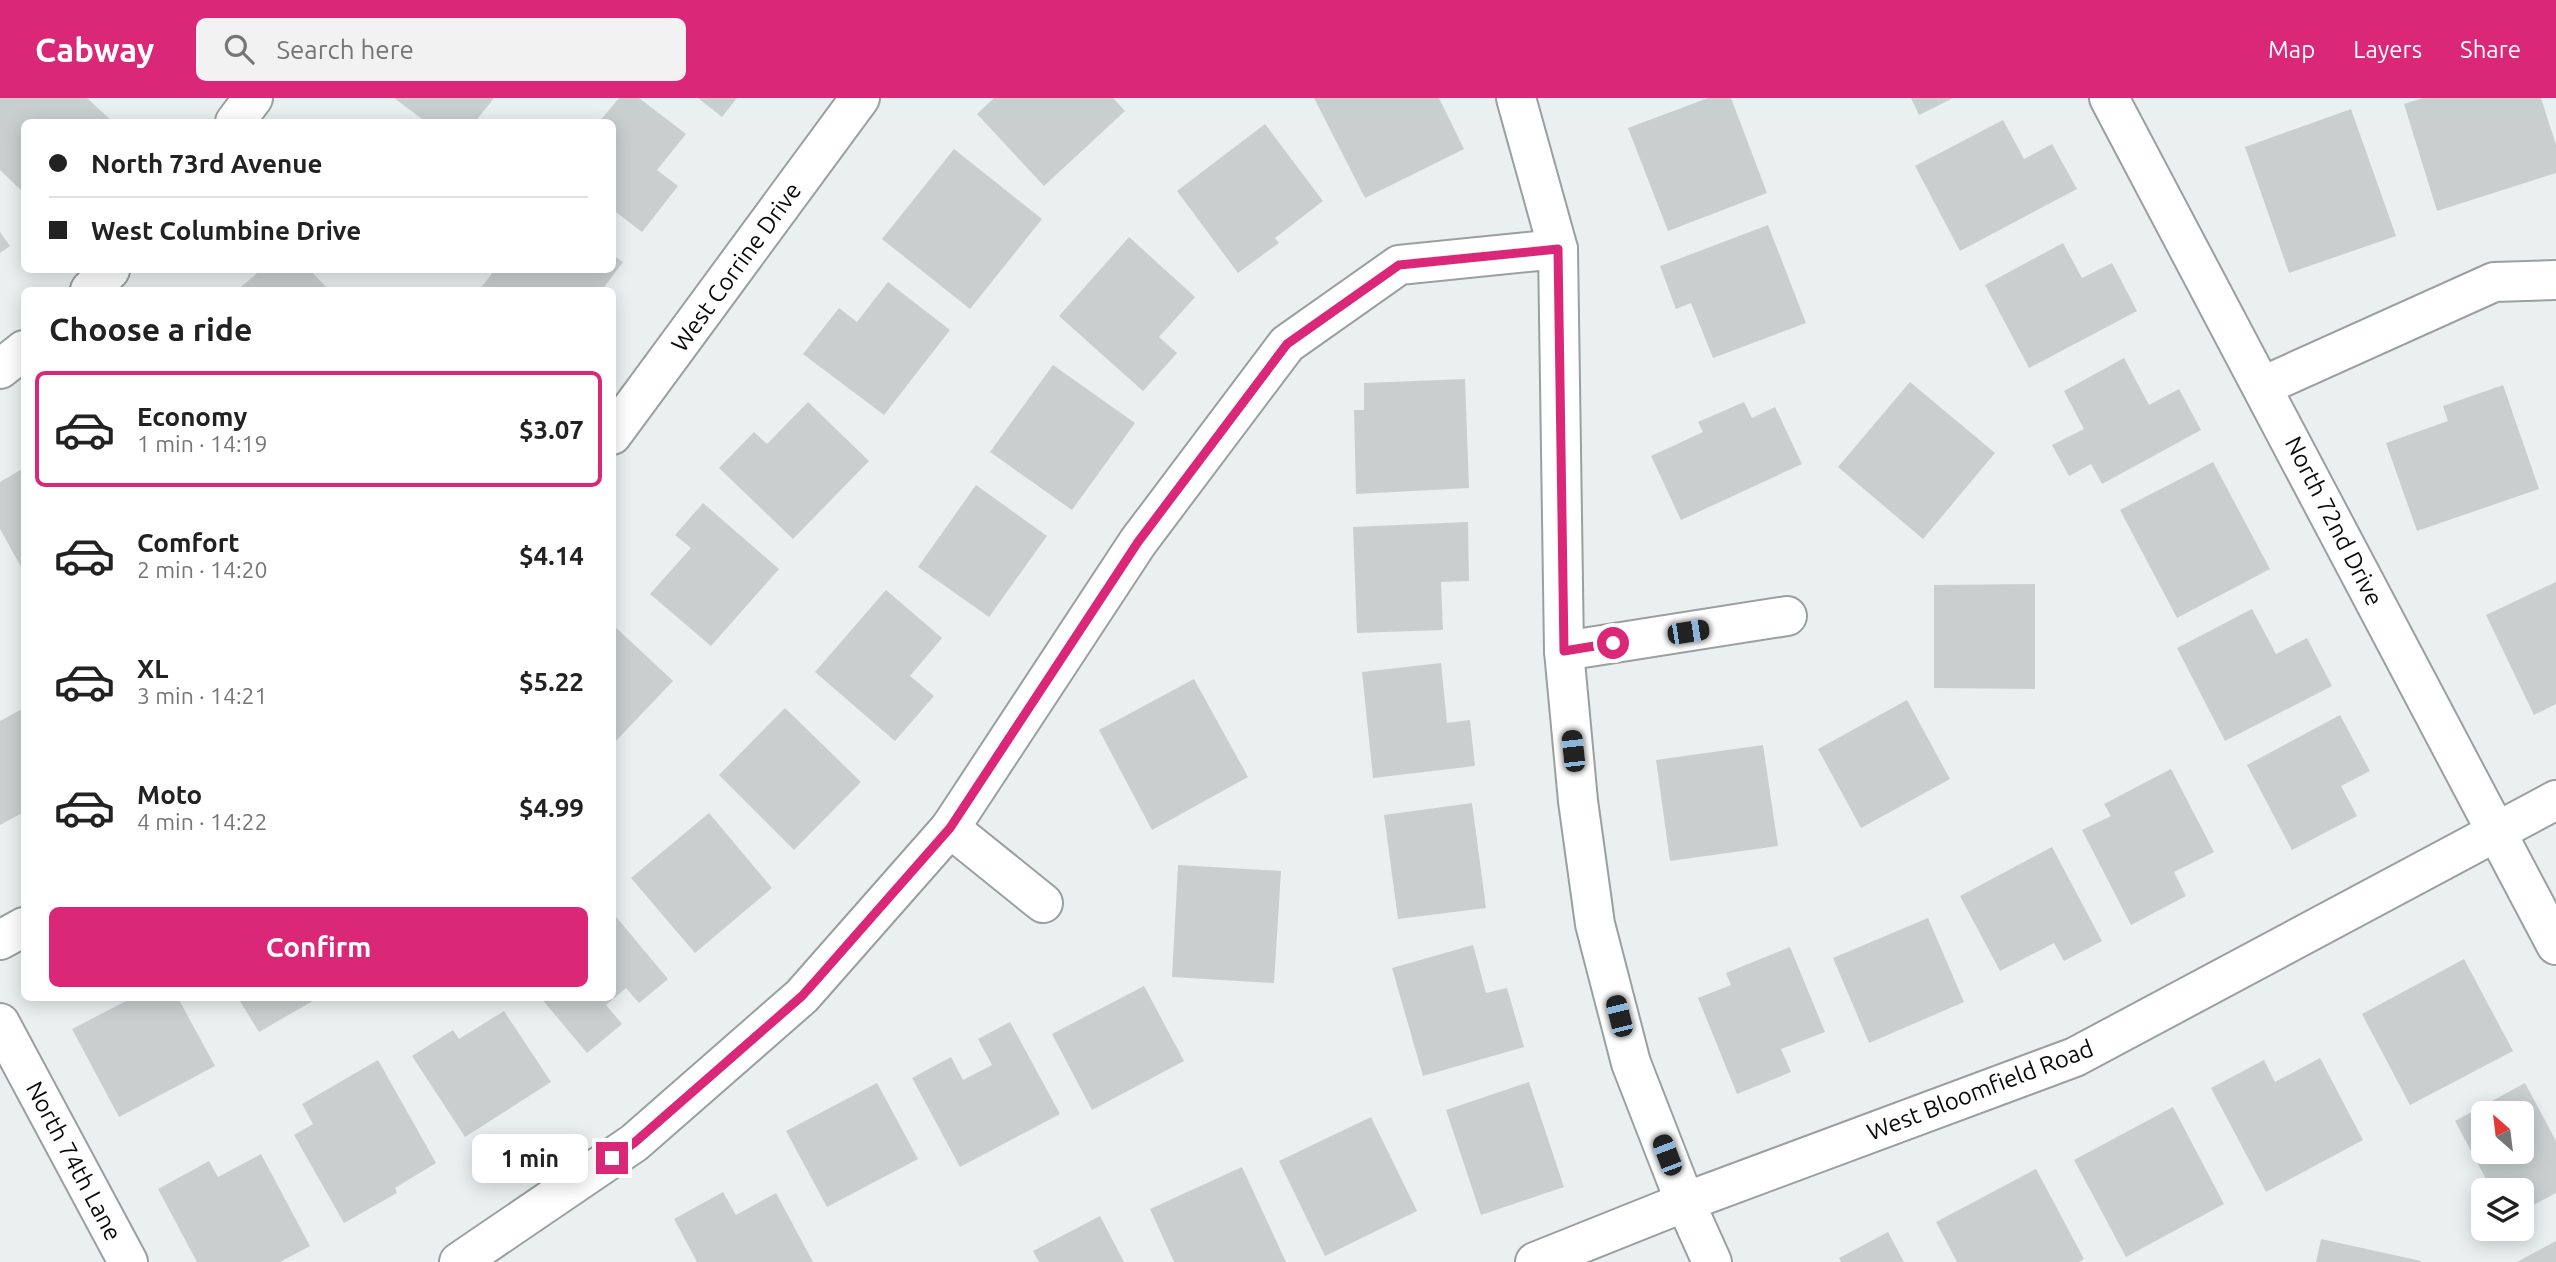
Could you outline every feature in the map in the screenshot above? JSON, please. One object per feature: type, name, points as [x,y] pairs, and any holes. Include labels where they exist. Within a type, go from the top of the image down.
[{"type":"street","points":[[237,119],[253,98]]},
{"type":"street","name":"West Corrine Drive","points":[[616,430],[860,98]]},
{"type":"street","points":[[1516,98],[1558,249],[1564,651],[1578,801],[1595,924],[1631,1063],[1685,1202],[1712,1262]]},
{"type":"street","name":"North 72nd Drive","points":[[2109,98],[2556,946]]},
{"type":"street","points":[[459,1262],[634,1143],[802,996],[950,828],[1138,542],[1287,344],[1399,265],[1558,249]]},
{"type":"street","points":[[93,287],[107,273]]},
{"type":"street","points":[[2263,386],[2494,282],[2556,280]]},
{"type":"street","points":[[0,369],[21,352]]},
{"type":"street","points":[[1564,651],[1787,617]]},
{"type":"street","name":"West Bloomfield Road","points":[[1535,1262],[1685,1202],[2075,1057],[2556,800]]},
{"type":"street","points":[[950,828],[1043,903]]},
{"type":"street","points":[[0,940],[21,929]]},
{"type":"street","name":"North 74th Lane","points":[[0,1023],[128,1262]]},
{"type":"building","points":[[0,98],[87,98],[110,119],[21,119],[21,190],[0,170]]},
{"type":"building","points":[[394,98],[494,98],[477,119],[422,119]]},
{"type":"building","points":[[619,98],[639,98],[686,134],[657,170],[678,186],[642,232],[616,212],[616,119],[602,119]]},
{"type":"building","points":[[698,98],[737,98],[722,117]]},
{"type":"building","points":[[994,98],[1113,98],[1125,111],[1044,186],[977,114]]},
{"type":"building","points":[[1314,98],[1439,98],[1464,149],[1365,198]]},
{"type":"building","points":[[1708,98],[1731,98],[1767,193],[1668,231],[1628,128]]},
{"type":"building","points":[[1911,98],[1953,98],[1919,115]]},
{"type":"building","points":[[2423,98],[2541,98],[2556,145],[2556,173],[2437,211],[2404,104]]},
{"type":"building","points":[[2351,109],[2396,236],[2289,273],[2245,147]]},
{"type":"building","points":[[2003,120],[2024,159],[2052,144],[2077,189],[1960,251],[1915,166]]},
{"type":"building","points":[[1265,124],[1323,201],[1275,238],[1279,243],[1238,273],[1177,191]]},
{"type":"building","points":[[954,149],[1042,219],[970,309],[882,239]]},
{"type":"building","points":[[1768,225],[1806,323],[1713,358],[1691,303],[1676,309],[1660,266]]},
{"type":"building","points":[[0,232],[10,246],[0,253]]},
{"type":"building","points":[[1129,237],[1195,297],[1159,337],[1177,353],[1143,391],[1059,316]]},
{"type":"building","points":[[2063,243],[2082,278],[2112,263],[2137,311],[2029,368],[1985,285]]},
{"type":"building","points":[[616,257],[623,262],[616,271]]},
{"type":"building","points":[[257,273],[313,273],[326,287],[241,287]]},
{"type":"building","points":[[493,273],[615,273],[604,287],[481,287]]},
{"type":"building","points":[[888,282],[950,330],[884,415],[803,354],[839,308],[857,322]]},
{"type":"building","points":[[2124,358],[2149,405],[2179,389],[2201,430],[2102,484],[2091,464],[2069,476],[2052,445],[2084,429],[2064,391]]},
{"type":"building","points":[[1053,365],[1135,423],[1072,510],[990,452]]},
{"type":"building","points":[[1465,379],[1469,488],[1356,494],[1354,410],[1364,410],[1364,383]]},
{"type":"building","points":[[1910,382],[1995,453],[1923,539],[1838,467]]},
{"type":"building","points":[[2503,385],[2539,489],[2417,531],[2386,443],[2448,421],[2443,406]]},
{"type":"building","points":[[808,402],[869,461],[793,539],[719,468],[754,432],[767,444]]},
{"type":"building","points":[[1744,402],[1752,418],[1775,407],[1802,464],[1681,520],[1651,456],[1703,432],[1698,422]]},
{"type":"building","points":[[2213,462],[2270,569],[2177,618],[2120,510]]},
{"type":"building","points":[[21,470],[21,567],[0,529],[0,482]]},
{"type":"building","points":[[976,485],[1047,536],[989,617],[918,567]]},
{"type":"building","points":[[703,503],[779,569],[711,646],[650,594],[691,548],[675,535]]},
{"type":"building","points":[[1468,522],[1469,581],[1441,582],[1443,630],[1357,633],[1353,527]]},
{"type":"building","points":[[2556,582],[2556,704],[2534,715],[2486,615]]},
{"type":"building","points":[[2035,584],[2035,689],[1934,688],[1934,585]]},
{"type":"building","points":[[886,590],[942,638],[910,676],[934,696],[895,741],[815,672]]},
{"type":"building","points":[[2252,609],[2276,654],[2307,638],[2332,686],[2225,741],[2177,648]]},
{"type":"building","points":[[616,628],[673,681],[616,741]]},
{"type":"building","points":[[1441,663],[1447,723],[1470,720],[1475,766],[1373,778],[1362,672]]},
{"type":"building","points":[[1194,679],[1248,777],[1152,830],[1099,730]]},
{"type":"building","points":[[1907,700],[1950,779],[1861,828],[1818,749]]},
{"type":"building","points":[[785,708],[861,782],[794,850],[719,775]]},
{"type":"building","points":[[21,710],[21,814],[0,825],[0,721]]},
{"type":"building","points":[[2340,715],[2370,771],[2341,786],[2357,816],[2292,850],[2247,765]]},
{"type":"building","points":[[1763,745],[1778,846],[1670,861],[1656,760]]},
{"type":"building","points":[[2171,769],[2214,852],[2174,872],[2186,896],[2131,925],[2082,830],[2111,816],[2104,804]]},
{"type":"building","points":[[1472,803],[1486,908],[1398,919],[1384,815]]},
{"type":"building","points":[[709,813],[772,888],[695,953],[631,878]]},
{"type":"building","points":[[2052,847],[2102,941],[2064,961],[2054,943],[2000,971],[1960,896]]},
{"type":"building","points":[[1178,865],[1281,871],[1274,983],[1172,977]]},
{"type":"building","points":[[616,917],[668,979],[639,1003],[626,988],[616,996]]},
{"type":"building","points":[[1928,918],[1964,1002],[1869,1043],[1833,958]]},
{"type":"building","points":[[1473,945],[1486,993],[1507,988],[1524,1047],[1423,1076],[1392,968]]},
{"type":"building","points":[[1790,947],[1825,1032],[1781,1049],[1791,1072],[1737,1094],[1698,998],[1731,985],[1726,973]]},
{"type":"building","points":[[2464,959],[2513,1051],[2410,1105],[2362,1014]]},
{"type":"building","points":[[1144,986],[1184,1061],[1092,1110],[1052,1034]]},
{"type":"building","points":[[126,1001],[180,1001],[215,1066],[119,1117],[72,1029]]},
{"type":"building","points":[[240,1001],[313,1001],[259,1032]]},
{"type":"building","points":[[544,1001],[611,1001],[606,1005],[622,1024],[587,1053]]},
{"type":"building","points":[[504,1011],[551,1082],[465,1137],[412,1056],[453,1030],[459,1039]]},
{"type":"building","points":[[1010,1022],[1060,1114],[960,1167],[912,1078],[951,1057],[963,1080],[992,1065],[978,1039]]},
{"type":"building","points":[[2320,1058],[2363,1140],[2266,1192],[2211,1088],[2264,1060],[2275,1082]]},
{"type":"building","points":[[378,1060],[436,1163],[395,1188],[397,1193],[344,1223],[294,1135],[313,1124],[302,1104]]},
{"type":"building","points":[[1529,1082],[1564,1187],[1481,1215],[1446,1110]]},
{"type":"building","points":[[877,1083],[918,1159],[827,1207],[786,1131]]},
{"type":"building","points":[[2525,1083],[2556,1141],[2556,1193],[2534,1205],[2534,1178],[2486,1178],[2478,1164],[2534,1164],[2534,1101],[2492,1101]]},
{"type":"building","points":[[2173,1107],[2224,1204],[2126,1257],[2074,1160]]},
{"type":"building","points":[[2471,1112],[2471,1151],[2455,1121]]},
{"type":"building","points":[[1371,1117],[1417,1211],[1325,1256],[1279,1161]]},
{"type":"building","points":[[261,1154],[310,1246],[280,1262],[197,1262],[158,1189],[209,1161],[218,1177]]},
{"type":"building","points":[[1242,1167],[1286,1262],[1174,1262],[1150,1209]]},
{"type":"building","points":[[2036,1169],[2084,1259],[2079,1262],[1957,1262],[1936,1222]]},
{"type":"building","points":[[723,1192],[736,1215],[776,1193],[813,1262],[697,1262],[674,1219]]},
{"type":"building","points":[[1100,1216],[1124,1262],[1039,1262],[1033,1251]]},
{"type":"building","points":[[1888,1232],[1904,1262],[1841,1262],[1839,1258]]},
{"type":"building","points":[[2321,1239],[2421,1261],[2421,1262],[2316,1262]]},
{"type":"building","points":[[2556,1241],[2556,1262],[2517,1262]]},
{"type":"route","points":[[612,1158],[634,1143],[802,996],[819,977],[950,828],[1138,542],[1287,344],[1399,265],[1558,249],[1564,651],[1613,643]]}]
